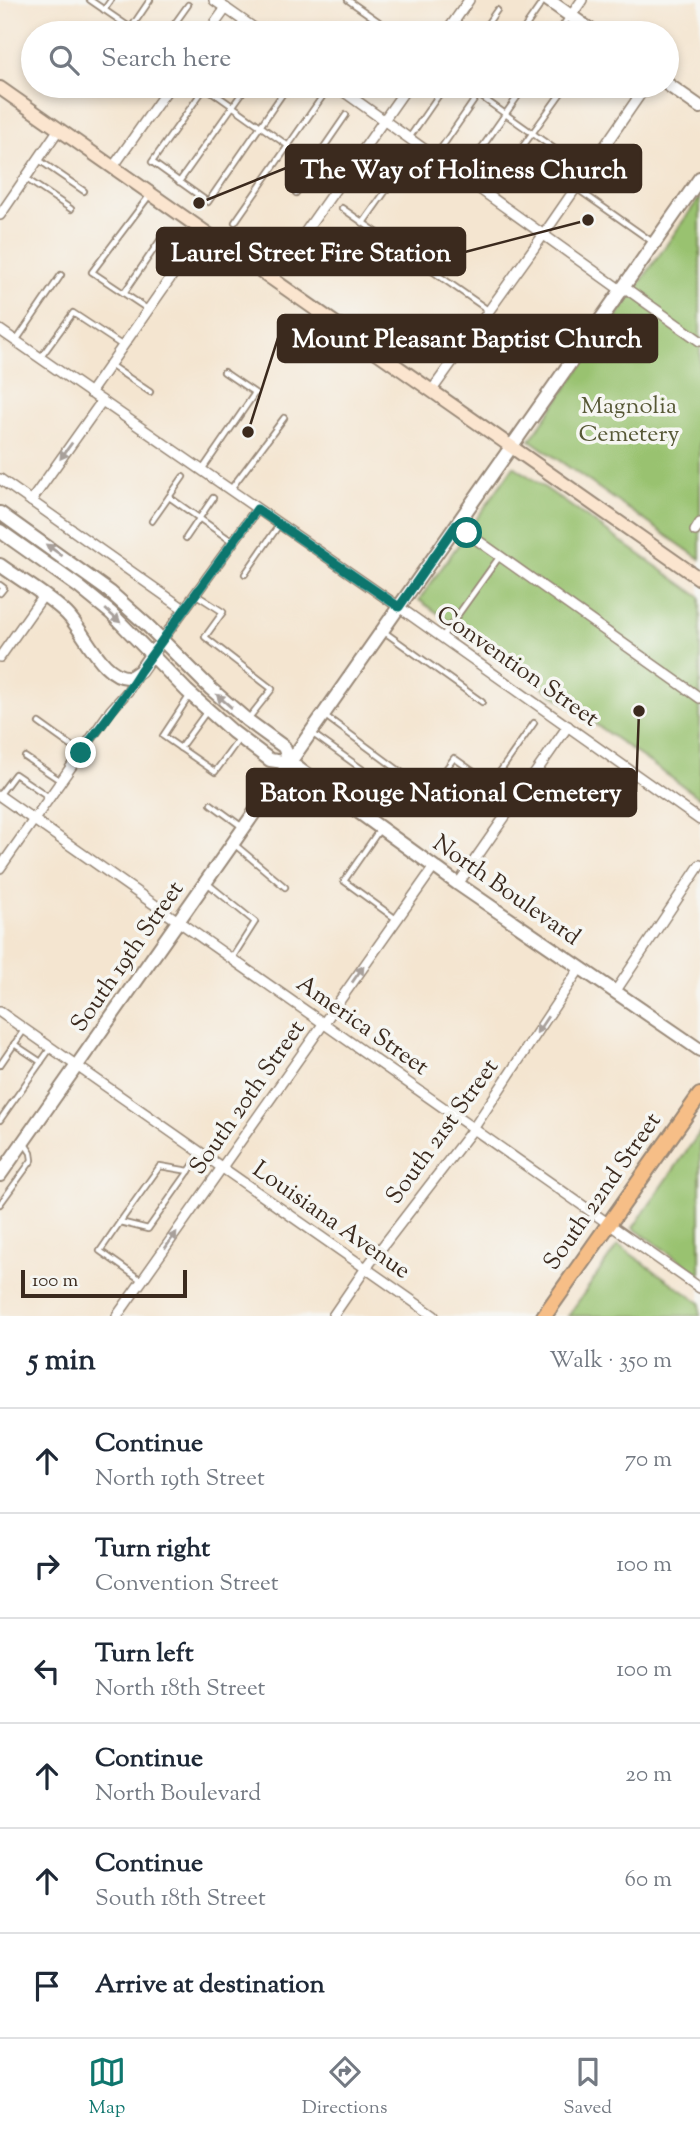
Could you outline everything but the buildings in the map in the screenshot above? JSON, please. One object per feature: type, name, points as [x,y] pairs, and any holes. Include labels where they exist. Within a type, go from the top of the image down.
[{"type":"main road","points":[[0,88],[700,579]]},
{"type":"main road","name":"South 22nd Street","points":[[544,1316],[700,1095]]},
{"type":"street","points":[[214,0],[229,4],[248,21]]},
{"type":"street","points":[[454,21],[469,0]]},
{"type":"street","points":[[546,0],[577,21]]},
{"type":"street","points":[[570,16],[582,0]]},
{"type":"street","points":[[217,21],[229,4]]},
{"type":"street","points":[[679,92],[700,107]]},
{"type":"street","points":[[113,167],[162,98]]},
{"type":"street","points":[[353,98],[700,341]]},
{"type":"street","points":[[273,278],[400,98]]},
{"type":"street","points":[[432,390],[638,98]]},
{"type":"street","points":[[0,215],[59,129]]},
{"type":"street","name":"South 19th Street","points":[[0,1175],[700,178]]},
{"type":"street","points":[[90,393],[204,230]]},
{"type":"street","name":"Convention Street","points":[[0,330],[700,820]]},
{"type":"street","points":[[31,501],[102,401]]},
{"type":"street","points":[[0,479],[184,609]]},
{"type":"street","points":[[0,868],[257,509]]},
{"type":"street","name":"North Boulevard","points":[[1,513],[100,583],[211,689],[284,747],[290,763]]},
{"type":"street","points":[[456,525],[700,698]]},
{"type":"street","name":"North Boulevard","points":[[0,531],[111,613],[208,711],[270,760],[290,763],[458,884],[700,1050]]},
{"type":"street","points":[[1,569],[67,614],[103,663],[115,674],[127,678],[140,671]]},
{"type":"street","points":[[0,657],[43,596]]},
{"type":"street","points":[[458,884],[568,726]]},
{"type":"street","name":"America Street","points":[[0,795],[700,1289]]},
{"type":"street","points":[[615,992],[700,865]]},
{"type":"street","name":"South 20th Street","points":[[121,1315],[142,1281],[434,867]]},
{"type":"street","name":"South 21st Street","points":[[333,1316],[366,1268],[473,1129],[580,968]]},
{"type":"street","name":"Louisiana Avenue","points":[[0,1012],[434,1316]]},
{"type":"lane","points":[[90,0],[120,21]]},
{"type":"lane","points":[[104,10],[111,0]]},
{"type":"lane","points":[[136,21],[150,0]]},
{"type":"lane","points":[[348,0],[378,21]]},
{"type":"lane","points":[[530,21],[546,0]]},
{"type":"lane","points":[[177,21],[188,5]]},
{"type":"lane","points":[[489,21],[497,10]]},
{"type":"lane","points":[[566,21],[570,16]]},
{"type":"lane","points":[[197,98],[152,162],[208,202],[280,98]]},
{"type":"lane","points":[[222,98],[340,182]]},
{"type":"lane","points":[[179,182],[239,98]]},
{"type":"lane","points":[[235,222],[321,98]]},
{"type":"lane","points":[[408,139],[437,98]]},
{"type":"lane","points":[[435,158],[475,98]]},
{"type":"lane","points":[[484,98],[587,172]]},
{"type":"lane","points":[[462,176],[517,98]]},
{"type":"lane","points":[[516,156],[558,98]]},
{"type":"lane","points":[[296,193],[346,115]]},
{"type":"lane","points":[[363,223],[407,161],[415,158],[421,148]]},
{"type":"lane","points":[[38,159],[84,191]]},
{"type":"lane","points":[[25,178],[71,209]]},
{"type":"lane","points":[[576,188],[654,243]]},
{"type":"lane","points":[[149,310],[92,272],[151,193]]},
{"type":"lane","points":[[342,208],[488,311]]},
{"type":"lane","points":[[124,293],[163,236]]},
{"type":"lane","points":[[16,341],[61,275]]},
{"type":"lane","points":[[40,358],[73,313],[123,346]]},
{"type":"lane","points":[[110,365],[150,392]]},
{"type":"lane","points":[[202,470],[255,393],[224,372]]},
{"type":"lane","points":[[230,490],[284,418]]},
{"type":"lane","points":[[152,521],[183,477]]},
{"type":"lane","points":[[169,497],[233,542]]},
{"type":"lane","points":[[186,538],[214,498]]},
{"type":"lane","points":[[245,574],[280,524]]},
{"type":"lane","points":[[441,637],[500,556]]},
{"type":"lane","points":[[0,585],[4,588],[0,593]]},
{"type":"lane","points":[[195,594],[223,612],[205,637],[272,689],[247,720]]},
{"type":"lane","points":[[382,631],[482,702]]},
{"type":"lane","points":[[191,694],[163,736],[215,772],[240,737]]},
{"type":"lane","points":[[180,748],[208,711]]},
{"type":"lane","points":[[323,715],[424,789]]},
{"type":"lane","points":[[39,723],[81,753]]},
{"type":"lane","points":[[491,784],[454,758],[443,773],[481,800],[534,723]]},
{"type":"lane","points":[[311,733],[412,806]]},
{"type":"lane","points":[[25,757],[61,781]]},
{"type":"lane","points":[[0,795],[15,774],[49,798]]},
{"type":"lane","points":[[487,794],[509,810]]},
{"type":"lane","points":[[211,804],[244,829]]},
{"type":"lane","points":[[381,828],[344,881],[397,919]]},
{"type":"lane","points":[[233,844],[285,887]]},
{"type":"lane","points":[[206,882],[255,922],[232,958]]},
{"type":"lane","points":[[0,1065],[24,1030]]},
{"type":"lane","points":[[14,1044],[41,1062]]},
{"type":"lane","points":[[0,1120],[51,1048]]},
{"type":"lane","points":[[0,1204],[32,1160],[31,1153],[23,1142]]},
{"type":"lane","points":[[120,1222],[148,1229],[201,1154]]},
{"type":"lane","points":[[142,1281],[100,1251],[160,1166],[189,1171]]},
{"type":"green space","name":"Magnolia Cemetery","points":[[700,197],[700,559],[530,440]]},
{"type":"green space","points":[[514,466],[700,597],[700,798],[419,600]]},
{"type":"green space","points":[[700,1132],[700,1274],[633,1228]]},
{"type":"green space","points":[[618,1245],[700,1303],[700,1316],[568,1316]]},
{"type":"place","name":"The Way of Holiness Church","points":[[199,203]]},
{"type":"place","name":"Laurel Street Fire Station","points":[[588,220]]},
{"type":"place","name":"Mount Pleasant Baptist Church","points":[[248,432]]},
{"type":"place","name":"Baton Rouge National Cemetery","points":[[639,711]]},
{"type":"route","points":[[81,753],[257,509],[399,607],[456,525],[467,533]]}]
